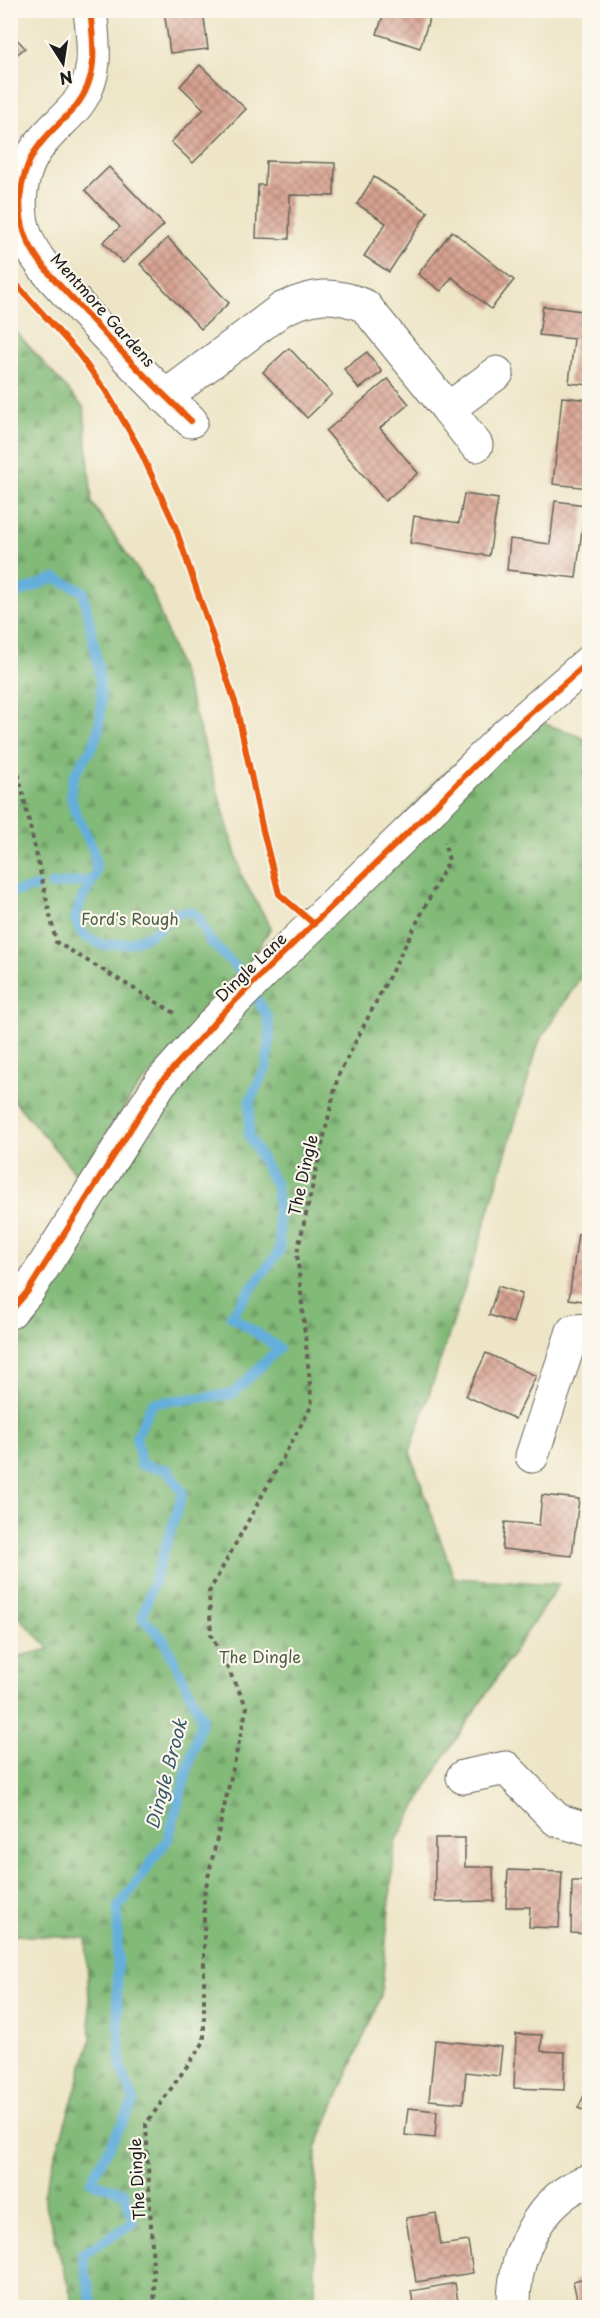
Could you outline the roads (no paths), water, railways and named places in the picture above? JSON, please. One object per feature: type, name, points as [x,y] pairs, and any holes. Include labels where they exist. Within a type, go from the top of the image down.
[{"type":"street","name":"Mentmore Gardens","points":[[90,10],[95,53],[91,80],[77,105],[40,143],[28,165],[21,186],[21,219],[25,235],[34,253],[49,273],[165,397],[191,421]]},
{"type":"street","points":[[165,397],[282,309],[303,299],[327,296],[347,298],[365,306],[476,445]]},
{"type":"street","points":[[448,410],[497,373]]},
{"type":"street","name":"Dingle Lane","points":[[10,1312],[28,1292],[160,1083],[264,972],[501,739],[590,661]]},
{"type":"street","points":[[532,1456],[573,1331],[590,1330]]},
{"type":"street","points":[[463,1777],[506,1768],[557,1820],[590,1830]]},
{"type":"street","points":[[513,2307],[518,2264],[530,2234],[549,2205],[575,2185],[590,2180]]},
{"type":"waterway","name":"Dingle Brook","points":[[10,596],[55,578],[83,591],[98,663],[101,700],[97,735],[74,776],[71,792],[72,803],[90,843],[96,863],[94,878],[82,898],[75,920],[82,934],[102,945],[130,943],[150,935],[180,912],[191,912],[199,918],[209,940],[243,974],[268,1018],[270,1038],[266,1068],[250,1100],[249,1136],[276,1185],[280,1250],[231,1316],[279,1348],[233,1394],[152,1403],[136,1437],[141,1465],[168,1470],[183,1493],[142,1617],[164,1640],[202,1718],[168,1839],[118,1908],[117,1998],[121,2067],[134,2101],[91,2181],[125,2193],[133,2223],[82,2254],[95,2308]]},
{"type":"waterway","points":[[51,885],[93,880]]},
{"type":"waterway","points":[[15,892],[36,887]]},
{"type":"park label","name":"Ford's Rough","points":[[130,919]]},
{"type":"park label","name":"The Dingle","points":[[260,1657]]}]
